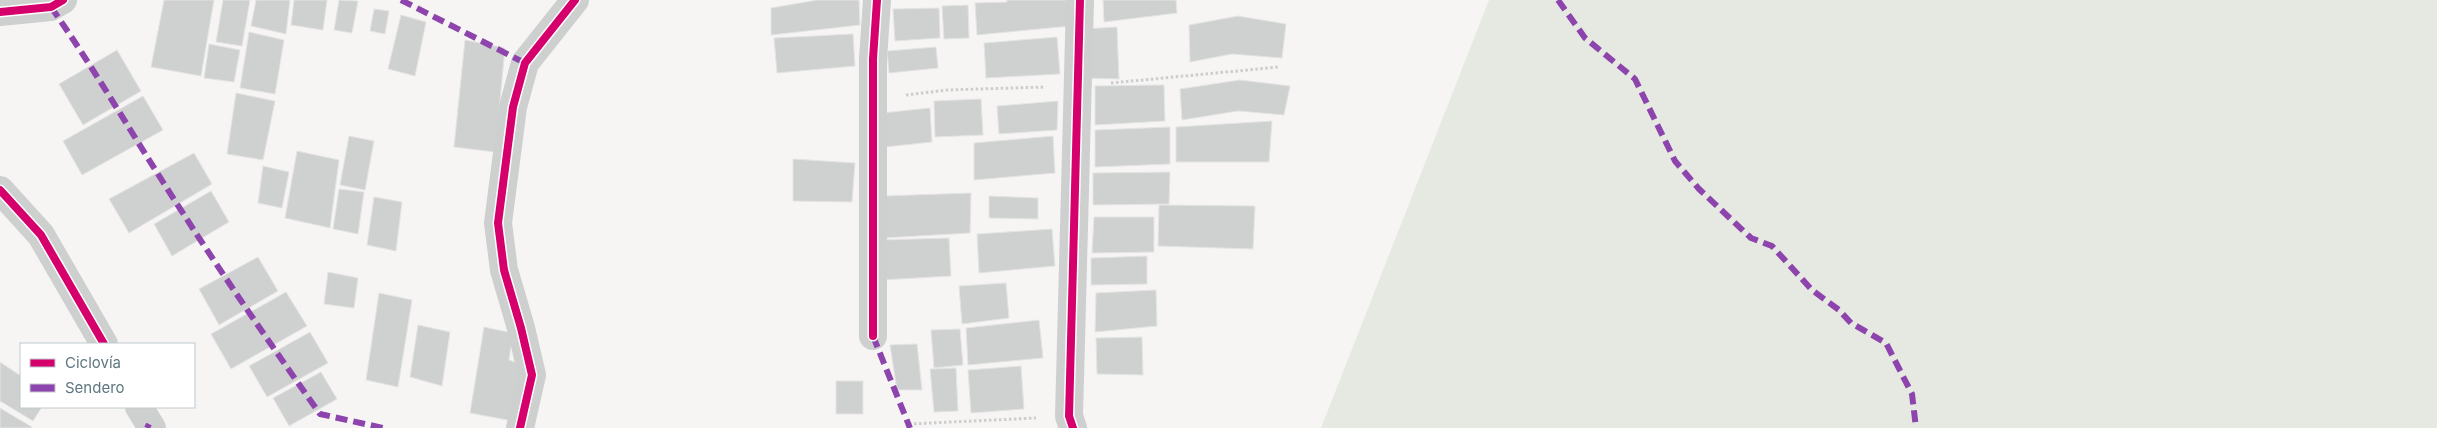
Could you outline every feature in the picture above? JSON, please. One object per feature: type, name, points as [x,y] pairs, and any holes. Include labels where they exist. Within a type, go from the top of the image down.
[{"type":"street","points":[[0,12],[51,7],[63,0]]},
{"type":"street","points":[[520,428],[532,376],[521,328],[504,270],[498,223],[513,108],[525,63],[575,0]]},
{"type":"street","points":[[874,336],[873,59],[877,0]]},
{"type":"street","points":[[1071,422],[1080,0]]},
{"type":"street","points":[[0,190],[41,235],[103,343]]},
{"type":"street","points":[[140,408],[152,428]]},
{"type":"path","points":[[909,424],[1071,422]]},
{"type":"shaded area","points":[[1489,0],[2437,0],[2437,428],[1321,428]]},
{"type":"building","points":[[164,0],[214,0],[201,76],[151,67]]},
{"type":"building","points":[[223,0],[250,0],[242,46],[216,42]]},
{"type":"building","points":[[256,0],[290,0],[286,34],[251,26]]},
{"type":"building","points":[[294,0],[327,0],[323,30],[291,25]]},
{"type":"building","points":[[339,0],[358,1],[352,33],[334,30]]},
{"type":"building","points":[[817,0],[859,0],[860,25],[771,35],[771,8]]},
{"type":"building","points":[[1007,0],[1070,0],[1071,26],[977,35],[975,3],[1007,2]]},
{"type":"building","points":[[1103,0],[1176,0],[1177,13],[1104,22]]},
{"type":"building","points":[[968,5],[969,38],[944,39],[942,6]]},
{"type":"building","points":[[939,8],[940,38],[895,41],[893,9]]},
{"type":"building","points":[[374,9],[389,11],[385,34],[370,31]]},
{"type":"building","points":[[401,15],[426,22],[415,76],[388,69]]},
{"type":"building","points":[[1238,16],[1286,24],[1282,58],[1232,54],[1190,62],[1189,25]]},
{"type":"building","points":[[1117,27],[1119,79],[1083,78],[1083,29]]},
{"type":"building","points":[[249,32],[284,40],[275,94],[240,88]]},
{"type":"building","points":[[853,34],[855,66],[777,73],[774,38]]},
{"type":"building","points":[[1057,37],[1060,74],[986,78],[984,43]]},
{"type":"building","points":[[465,40],[505,48],[495,152],[454,147]]},
{"type":"building","points":[[209,44],[240,50],[234,82],[204,78]]},
{"type":"building","points":[[936,47],[938,68],[889,73],[887,51]]},
{"type":"building","points":[[117,50],[141,91],[83,125],[59,84]]},
{"type":"building","points":[[1240,80],[1290,86],[1284,115],[1238,111],[1182,120],[1180,89]]},
{"type":"building","points":[[1164,85],[1165,121],[1095,125],[1095,86]]},
{"type":"building","points":[[236,93],[275,101],[263,160],[227,154]]},
{"type":"building","points":[[143,96],[163,130],[82,175],[63,141]]},
{"type":"building","points":[[981,99],[983,135],[935,137],[934,101]]},
{"type":"building","points":[[1058,101],[1057,130],[999,134],[997,106]]},
{"type":"building","points":[[930,108],[932,142],[885,147],[882,113]]},
{"type":"building","points":[[1272,121],[1269,162],[1176,162],[1176,127]]},
{"type":"building","points":[[1170,127],[1170,164],[1095,167],[1095,130]]},
{"type":"building","points":[[349,136],[374,141],[365,190],[340,185]]},
{"type":"building","points":[[1053,136],[1055,173],[974,180],[974,143]]},
{"type":"building","points":[[297,151],[339,160],[330,228],[285,218]]},
{"type":"building","points":[[194,153],[212,184],[129,233],[109,199]]},
{"type":"building","points":[[793,159],[855,163],[852,202],[793,201]]},
{"type":"building","points":[[263,166],[289,172],[282,208],[258,203]]},
{"type":"building","points":[[1170,172],[1169,204],[1093,205],[1093,173]]},
{"type":"building","points":[[339,189],[364,192],[358,234],[333,229]]},
{"type":"building","points":[[211,191],[229,222],[172,256],[154,224]]},
{"type":"building","points":[[971,193],[970,233],[883,238],[884,196]]},
{"type":"building","points":[[989,196],[1038,198],[1038,219],[989,218]]},
{"type":"building","points":[[374,197],[402,202],[396,251],[367,245]]},
{"type":"building","points":[[1159,205],[1255,206],[1253,249],[1158,246]]},
{"type":"building","points":[[1094,217],[1154,217],[1154,252],[1092,253]]},
{"type":"building","points":[[1052,229],[1055,266],[979,273],[977,234]]},
{"type":"building","points":[[949,238],[951,276],[881,280],[881,240]]},
{"type":"building","points":[[1147,256],[1147,284],[1091,285],[1091,258]]},
{"type":"building","points":[[258,257],[278,291],[219,325],[199,289]]},
{"type":"building","points":[[328,272],[358,278],[354,308],[324,304]]},
{"type":"building","points":[[1006,283],[1009,318],[962,324],[959,286]]},
{"type":"building","points":[[1156,290],[1157,326],[1095,332],[1096,293]]},
{"type":"building","points":[[286,292],[307,326],[231,369],[211,334]]},
{"type":"building","points":[[379,293],[412,300],[398,387],[366,380]]},
{"type":"building","points":[[1039,320],[1043,358],[968,365],[966,328]]},
{"type":"building","points":[[418,325],[450,332],[442,386],[410,377]]},
{"type":"building","points":[[484,327],[513,333],[509,360],[525,366],[512,421],[470,413]]},
{"type":"building","points":[[960,329],[963,365],[934,368],[931,330]]},
{"type":"building","points":[[310,332],[328,363],[267,397],[249,366]]},
{"type":"building","points":[[1142,337],[1143,375],[1097,374],[1096,338]]},
{"type":"building","points":[[917,344],[922,390],[897,390],[890,345]]},
{"type":"building","points":[[0,362],[20,375],[20,408],[41,408],[33,421],[0,401]]},
{"type":"building","points":[[1021,366],[1024,409],[971,413],[968,370]]},
{"type":"building","points":[[956,368],[958,411],[934,412],[930,369]]},
{"type":"building","points":[[321,372],[337,399],[289,426],[273,398]]},
{"type":"building","points":[[836,381],[863,381],[863,414],[836,414]]},
{"type":"building","points":[[0,408],[32,427],[0,428]]},
{"type":"marked path","points":[[401,0],[525,63]]},
{"type":"marked path","points":[[1558,0],[1585,38],[1635,79],[1675,161],[1699,189],[1751,238],[1772,246],[1812,290],[1839,310],[1851,323],[1886,343],[1912,394],[1916,428]]},
{"type":"marked path","points":[[51,7],[201,241],[320,414],[383,428]]},
{"type":"marked path","points":[[873,336],[910,428]]},
{"type":"marked path","points":[[147,428],[149,424]]},
{"type":"cycle path","points":[[0,12],[51,7],[63,0]]},
{"type":"cycle path","points":[[520,428],[532,375],[504,270],[498,223],[513,107],[525,63],[575,0]]},
{"type":"cycle path","points":[[873,336],[873,59],[877,0]]},
{"type":"cycle path","points":[[1073,428],[1069,416],[1080,0]]},
{"type":"cycle path","points":[[0,190],[41,235],[103,343]]}]
